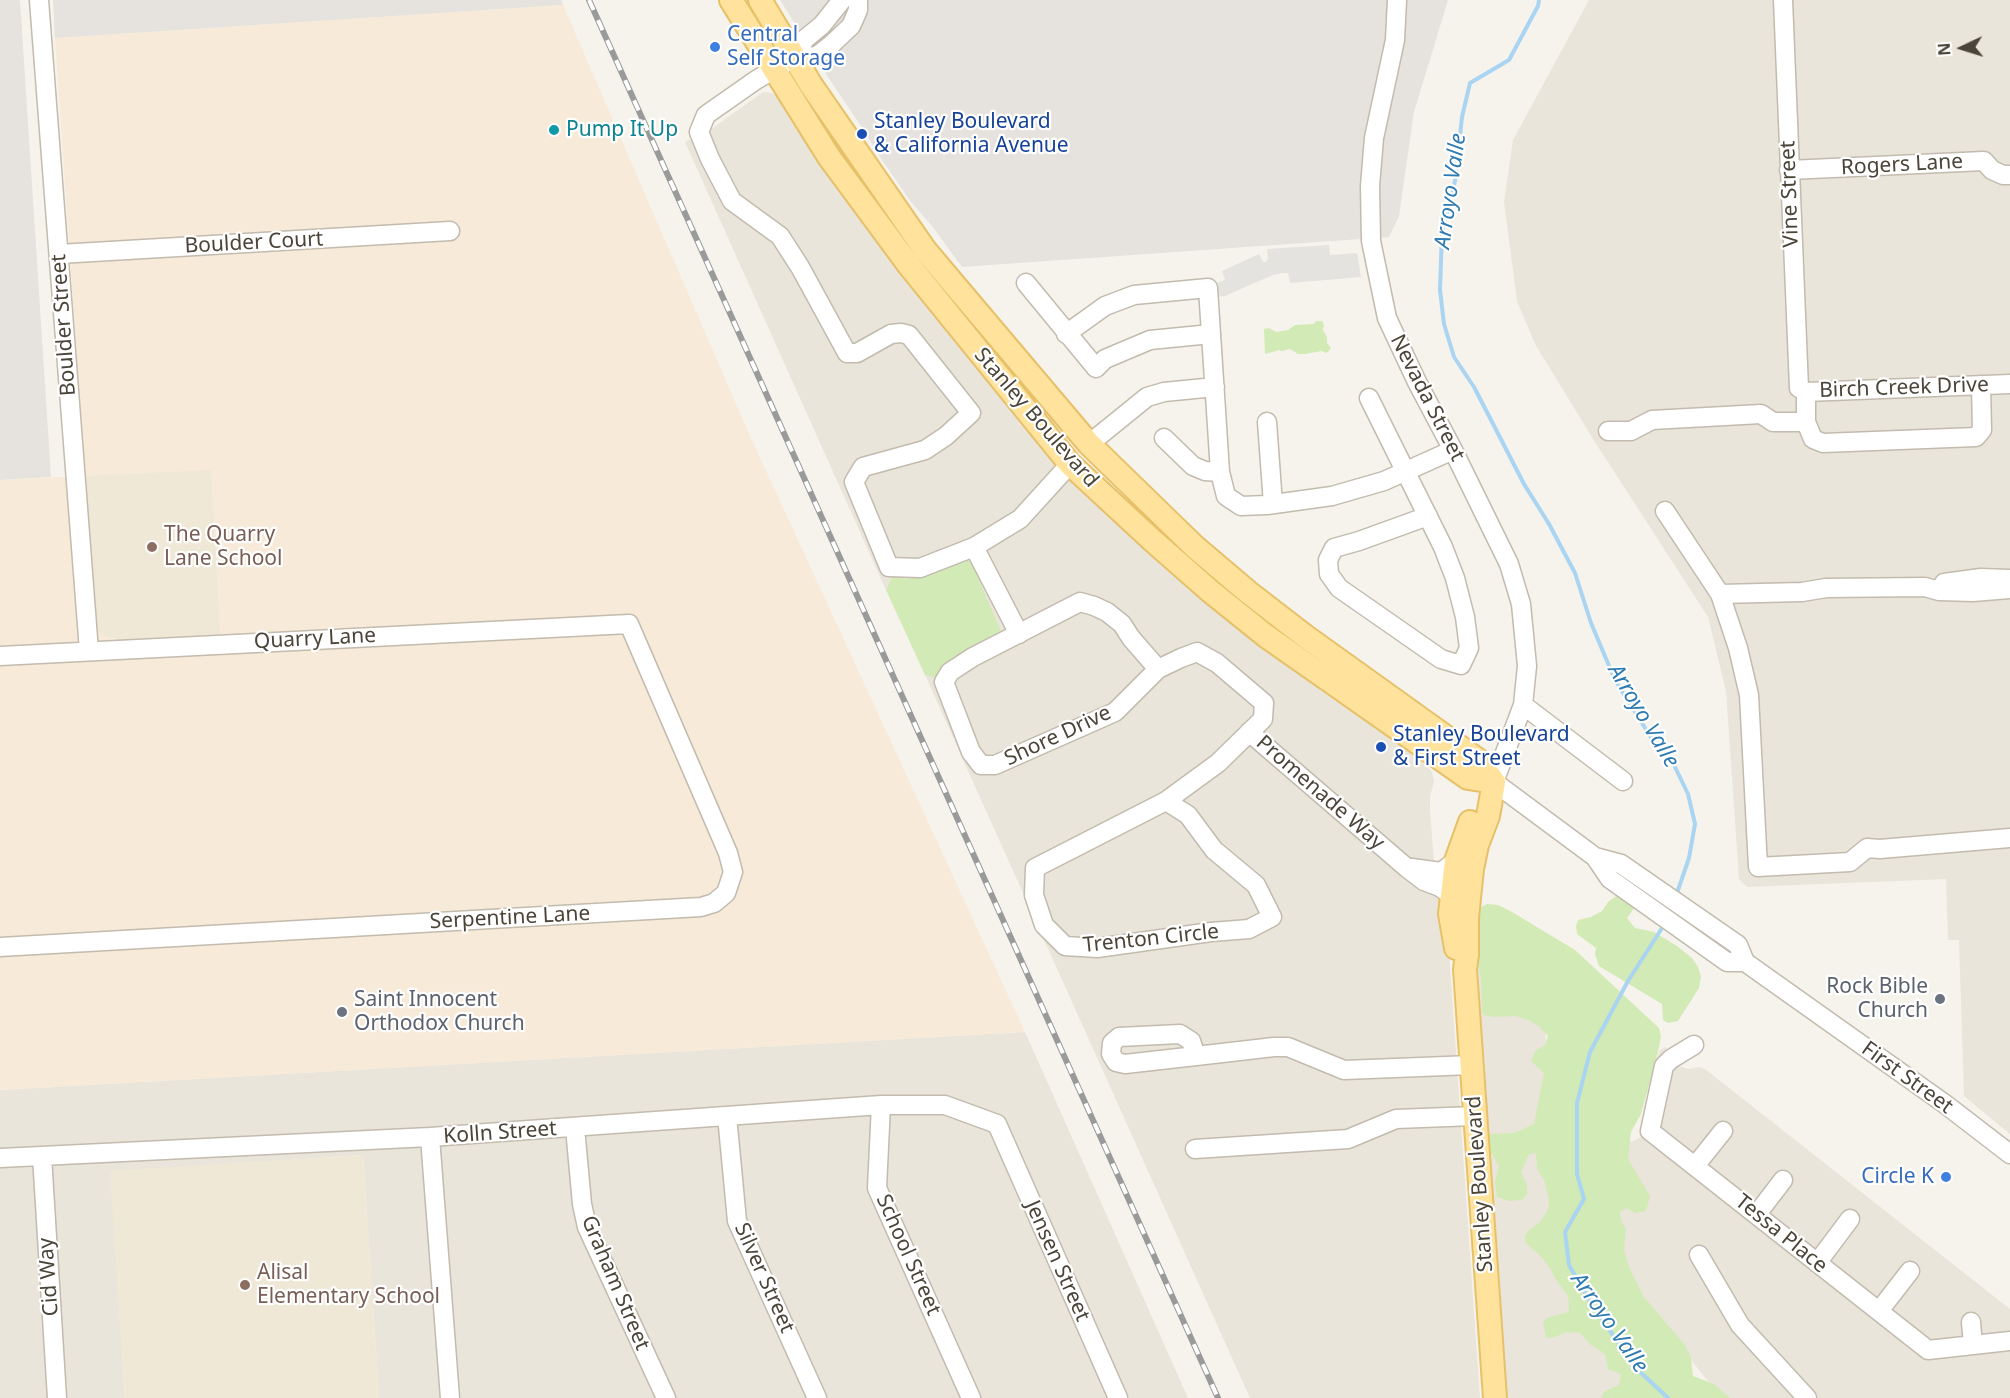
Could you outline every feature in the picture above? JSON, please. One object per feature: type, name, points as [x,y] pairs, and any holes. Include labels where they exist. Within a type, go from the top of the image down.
[{"type":"main road","name":"Stanley Boulevard","points":[[731,0],[829,157],[908,264],[1070,464],[1210,591],[1266,636],[1468,778],[1494,782]]},
{"type":"main road","name":"Stanley Boulevard","points":[[760,0],[850,145],[925,250],[1089,444],[1195,547],[1305,636],[1478,760],[1494,782],[1488,816],[1477,845],[1472,869],[1465,969],[1495,1398]]},
{"type":"main road","points":[[908,264],[925,250]]},
{"type":"main road","points":[[975,348],[990,358],[1012,379],[1067,439],[1076,444],[1089,444]]},
{"type":"main road","points":[[1070,464],[1096,470],[1162,531],[1176,541],[1195,547]]},
{"type":"main road","name":"Stanley Boulevard","points":[[1465,969],[1458,956],[1450,914],[1456,861],[1474,807],[1494,782]]},
{"type":"street","name":"Boulder Street","points":[[39,0],[89,651]]},
{"type":"street","points":[[794,58],[806,39],[822,25],[842,0]]},
{"type":"street","points":[[858,0],[858,10],[851,26],[832,44],[817,56],[794,58],[773,70],[706,115],[699,132],[732,201],[780,236],[800,267],[847,353],[857,352],[891,334],[909,335],[971,413],[925,450],[863,466],[854,482],[889,567],[920,568],[974,547],[1020,519],[1070,464]]},
{"type":"street","name":"Nevada Street","points":[[1397,0],[1395,40],[1374,138],[1370,186],[1371,241],[1387,318],[1509,564],[1521,604],[1527,666],[1523,705],[1494,782]]},
{"type":"street","name":"Vine Street","points":[[1783,0],[1789,170],[1802,390],[1806,422]]},
{"type":"street","name":"Rogers Lane","points":[[1789,170],[1984,161],[1992,170],[2003,175],[2010,175]]},
{"type":"street","name":"Boulder Court","points":[[59,254],[450,231]]},
{"type":"street","points":[[1026,283],[1096,368],[1105,359],[1150,340],[1210,334]]},
{"type":"street","points":[[1066,334],[1105,306],[1134,295],[1208,288],[1220,472],[1226,496],[1241,506],[1332,496],[1384,481],[1453,450]]},
{"type":"street","name":"Birch Creek Drive","points":[[1802,390],[2010,384]]},
{"type":"street","points":[[1608,431],[1631,432],[1652,420],[1761,414],[1773,422],[1806,422],[1813,439],[1823,442],[1976,437],[1982,430],[1981,385]]},
{"type":"street","points":[[1089,444],[1147,397],[1164,392],[1215,387]]},
{"type":"street","points":[[1369,398],[1428,516],[1443,547],[1455,578],[1465,617],[1469,648],[1461,665],[1441,659],[1422,646],[1339,588],[1329,573],[1328,560],[1334,548],[1428,516]]},
{"type":"street","points":[[1267,422],[1273,504]]},
{"type":"street","points":[[1164,438],[1193,466],[1205,471],[1220,472]]},
{"type":"street","points":[[1665,511],[1720,594],[1738,648],[1749,695],[1758,867],[1850,862],[1867,848],[1880,849],[2010,838]]},
{"type":"street","points":[[974,547],[1018,634],[1080,602],[1107,612],[1122,624],[1158,669]]},
{"type":"street","points":[[1720,594],[1802,592],[1826,588],[1925,587],[1981,578],[2010,579]]},
{"type":"street","points":[[1925,587],[1939,591],[1973,592],[2010,589]]},
{"type":"street","name":"Quarry Lane","points":[[0,657],[629,624]]},
{"type":"street","name":"Serpentine Lane","points":[[0,947],[695,908],[714,903],[726,893],[733,872],[728,853],[629,624]]},
{"type":"street","name":"Shore Drive","points":[[1018,634],[955,668],[944,682],[971,752],[981,765],[995,765],[1115,712],[1158,669]]},
{"type":"street","name":"Promenade Way","points":[[1158,669],[1197,652],[1217,663],[1264,703],[1263,719],[1249,732],[1407,868],[1424,881],[1440,887],[1452,896]]},
{"type":"street","points":[[1523,705],[1623,781]]},
{"type":"street","name":"Trenton Circle","points":[[1166,801],[1188,815],[1214,850],[1256,885],[1272,917],[1249,929],[1097,948],[1065,946],[1044,925],[1034,895],[1035,868],[1166,801],[1218,763],[1249,732]]},
{"type":"street","name":"First Street","points":[[1494,782],[1595,857],[1610,879],[1736,956]]},
{"type":"street","name":"First Street","points":[[1595,857],[1621,864],[1736,956],[1937,1098],[2010,1154]]},
{"type":"street","points":[[1407,868],[1441,872],[1456,861]]},
{"type":"street","name":"Tessa Place","points":[[1694,1045],[1664,1066],[1650,1131],[1928,1350],[2010,1341]]},
{"type":"street","points":[[1196,1056],[1288,1047],[1344,1070],[1472,1065]]},
{"type":"street","name":"Kolln Street","points":[[0,1158],[430,1137],[882,1106],[945,1105],[997,1124]]},
{"type":"street","name":"School Street","points":[[882,1106],[877,1188],[971,1398]]},
{"type":"street","name":"Silver Street","points":[[727,1116],[736,1221],[817,1398]]},
{"type":"street","points":[[1195,1149],[1348,1139],[1396,1119],[1474,1116]]},
{"type":"street","name":"Jensen Street","points":[[997,1124],[1118,1398]]},
{"type":"street","name":"Graham Street","points":[[575,1128],[582,1204],[587,1227],[666,1398]]},
{"type":"street","points":[[1695,1166],[1724,1131]]},
{"type":"street","points":[[430,1137],[450,1398]]},
{"type":"street","name":"Cid Way","points":[[42,1156],[57,1398]]},
{"type":"street","points":[[1757,1214],[1783,1180]]},
{"type":"street","points":[[1817,1263],[1850,1219]]},
{"type":"street","points":[[1699,1255],[1740,1325],[1807,1398]]},
{"type":"street","points":[[1879,1311],[1910,1271]]},
{"type":"street","points":[[1971,1322],[1973,1345]]},
{"type":"shaded area","points":[[0,0],[20,0],[51,477],[0,480]]},
{"type":"shaded area","points":[[53,0],[561,0],[563,5],[55,38]]},
{"type":"shaded area","points":[[780,0],[1448,0],[1414,112],[1399,216],[1389,237],[962,267],[911,202],[880,157]]},
{"type":"shaded area","points":[[1589,0],[2010,0],[2010,1134],[1964,1096],[1959,940],[1948,940],[1946,879],[1747,887],[1739,879],[1726,691],[1708,617],[1593,439],[1535,344],[1517,301],[1504,202],[1513,140]]},
{"type":"shaded area","points":[[563,5],[750,436],[1025,1032],[0,1090],[0,480],[85,476],[55,38]]},
{"type":"shaded area","points":[[763,92],[772,93],[780,98],[805,138],[898,269],[984,378],[1078,488],[1195,593],[1321,691],[1422,761],[1432,772],[1434,781],[1430,810],[1436,888],[1446,908],[1480,1398],[1250,1398],[925,675],[937,678],[955,559],[906,579],[892,576],[886,590],[685,142],[710,130]]},
{"type":"shaded area","points":[[1329,245],[1330,255],[1357,253],[1361,277],[1290,283],[1288,273],[1282,273],[1225,296],[1215,297],[1214,284],[1225,280],[1222,271],[1259,254],[1263,262],[1266,262],[1267,249]]},
{"type":"shaded area","name":"The Quarry Lane School","points":[[211,470],[220,634],[119,639],[104,636],[97,629],[93,619],[85,476]]},
{"type":"shaded area","points":[[1474,933],[1543,972],[1546,1042],[1643,1398],[1505,1398]]},
{"type":"shaded area","points":[[1025,1032],[1188,1398],[379,1398],[363,1155],[111,1172],[125,1398],[0,1398],[0,1090]]},
{"type":"shaded area","points":[[1665,1047],[1675,1065],[1689,1069],[1699,1067],[1705,1069],[2010,1309],[2010,1398],[1722,1398],[1668,1332],[1631,1278],[1612,1230],[1621,1146],[1644,1136],[1659,1051]]},
{"type":"shaded area","name":"Alisal Elementary School","points":[[363,1155],[379,1398],[125,1398],[110,1171]]},
{"type":"green space","points":[[1316,321],[1322,321],[1324,325],[1323,330],[1331,348],[1326,353],[1322,351],[1298,354],[1290,349],[1265,354],[1264,329],[1269,328],[1276,332],[1288,330],[1295,325],[1314,324]]},
{"type":"green space","points":[[955,559],[966,559],[972,564],[1000,629],[1000,636],[937,678],[925,675],[886,590],[892,576],[906,579]]},
{"type":"green space","points":[[1621,893],[1635,907],[1627,918],[1635,928],[1654,932],[1677,946],[1692,958],[1698,967],[1701,977],[1699,988],[1678,1021],[1668,1023],[1663,1020],[1662,1004],[1599,966],[1595,954],[1596,948],[1577,934],[1578,920],[1602,911],[1608,902]]},
{"type":"green space","points":[[1487,904],[1498,905],[1512,912],[1575,950],[1659,1028],[1661,1037],[1657,1056],[1641,1114],[1631,1132],[1628,1159],[1650,1196],[1646,1211],[1635,1213],[1626,1208],[1620,1212],[1621,1221],[1626,1229],[1624,1250],[1629,1267],[1644,1297],[1685,1345],[1691,1358],[1693,1376],[1714,1384],[1730,1398],[1603,1398],[1601,1397],[1605,1391],[1619,1385],[1621,1374],[1608,1369],[1605,1355],[1580,1333],[1566,1332],[1546,1338],[1543,1322],[1547,1318],[1568,1312],[1569,1308],[1568,1296],[1550,1268],[1525,1242],[1525,1236],[1529,1230],[1539,1223],[1548,1210],[1549,1200],[1544,1180],[1537,1169],[1536,1153],[1529,1154],[1521,1172],[1527,1186],[1527,1194],[1522,1200],[1509,1201],[1497,1197],[1495,1181],[1499,1166],[1483,1139],[1488,1134],[1514,1133],[1534,1124],[1544,1073],[1531,1061],[1536,1050],[1545,1045],[1548,1036],[1539,1026],[1528,1020],[1515,1016],[1492,1017],[1482,1012],[1481,979],[1473,942],[1479,908]]},
{"type":"waterway","name":"Arroyo Valle","points":[[1539,0],[1509,60],[1470,83],[1462,117],[1455,181],[1442,232],[1440,290],[1444,324],[1454,357],[1474,387],[1524,484],[1549,524],[1575,573],[1591,623],[1615,680],[1652,739],[1674,765],[1688,794],[1695,824],[1689,858],[1676,896]]},
{"type":"waterway","name":"Arroyo Valle","points":[[1664,925],[1628,981],[1590,1052],[1577,1103],[1577,1174],[1584,1199],[1565,1232],[1569,1265],[1593,1307],[1638,1370],[1668,1398]]},
{"type":"railway","points":[[589,0],[1218,1398]]},
{"type":"place","name":"Central Self Storage","points":[[715,47]]},
{"type":"place","name":"Pump It Up","points":[[554,130]]},
{"type":"place","name":"Stanley Boulevard & California Avenue","points":[[862,134]]},
{"type":"place","name":"The Quarry Lane School","points":[[152,547]]},
{"type":"place","name":"Stanley Boulevard & First Street","points":[[1381,747]]},
{"type":"place","name":"Rock Bible Church","points":[[1940,999]]},
{"type":"place","name":"Saint Innocent Orthodox Church","points":[[342,1012]]},
{"type":"place","name":"Circle K","points":[[1946,1177]]},
{"type":"place","name":"Alisal Elementary School","points":[[245,1285]]}]
